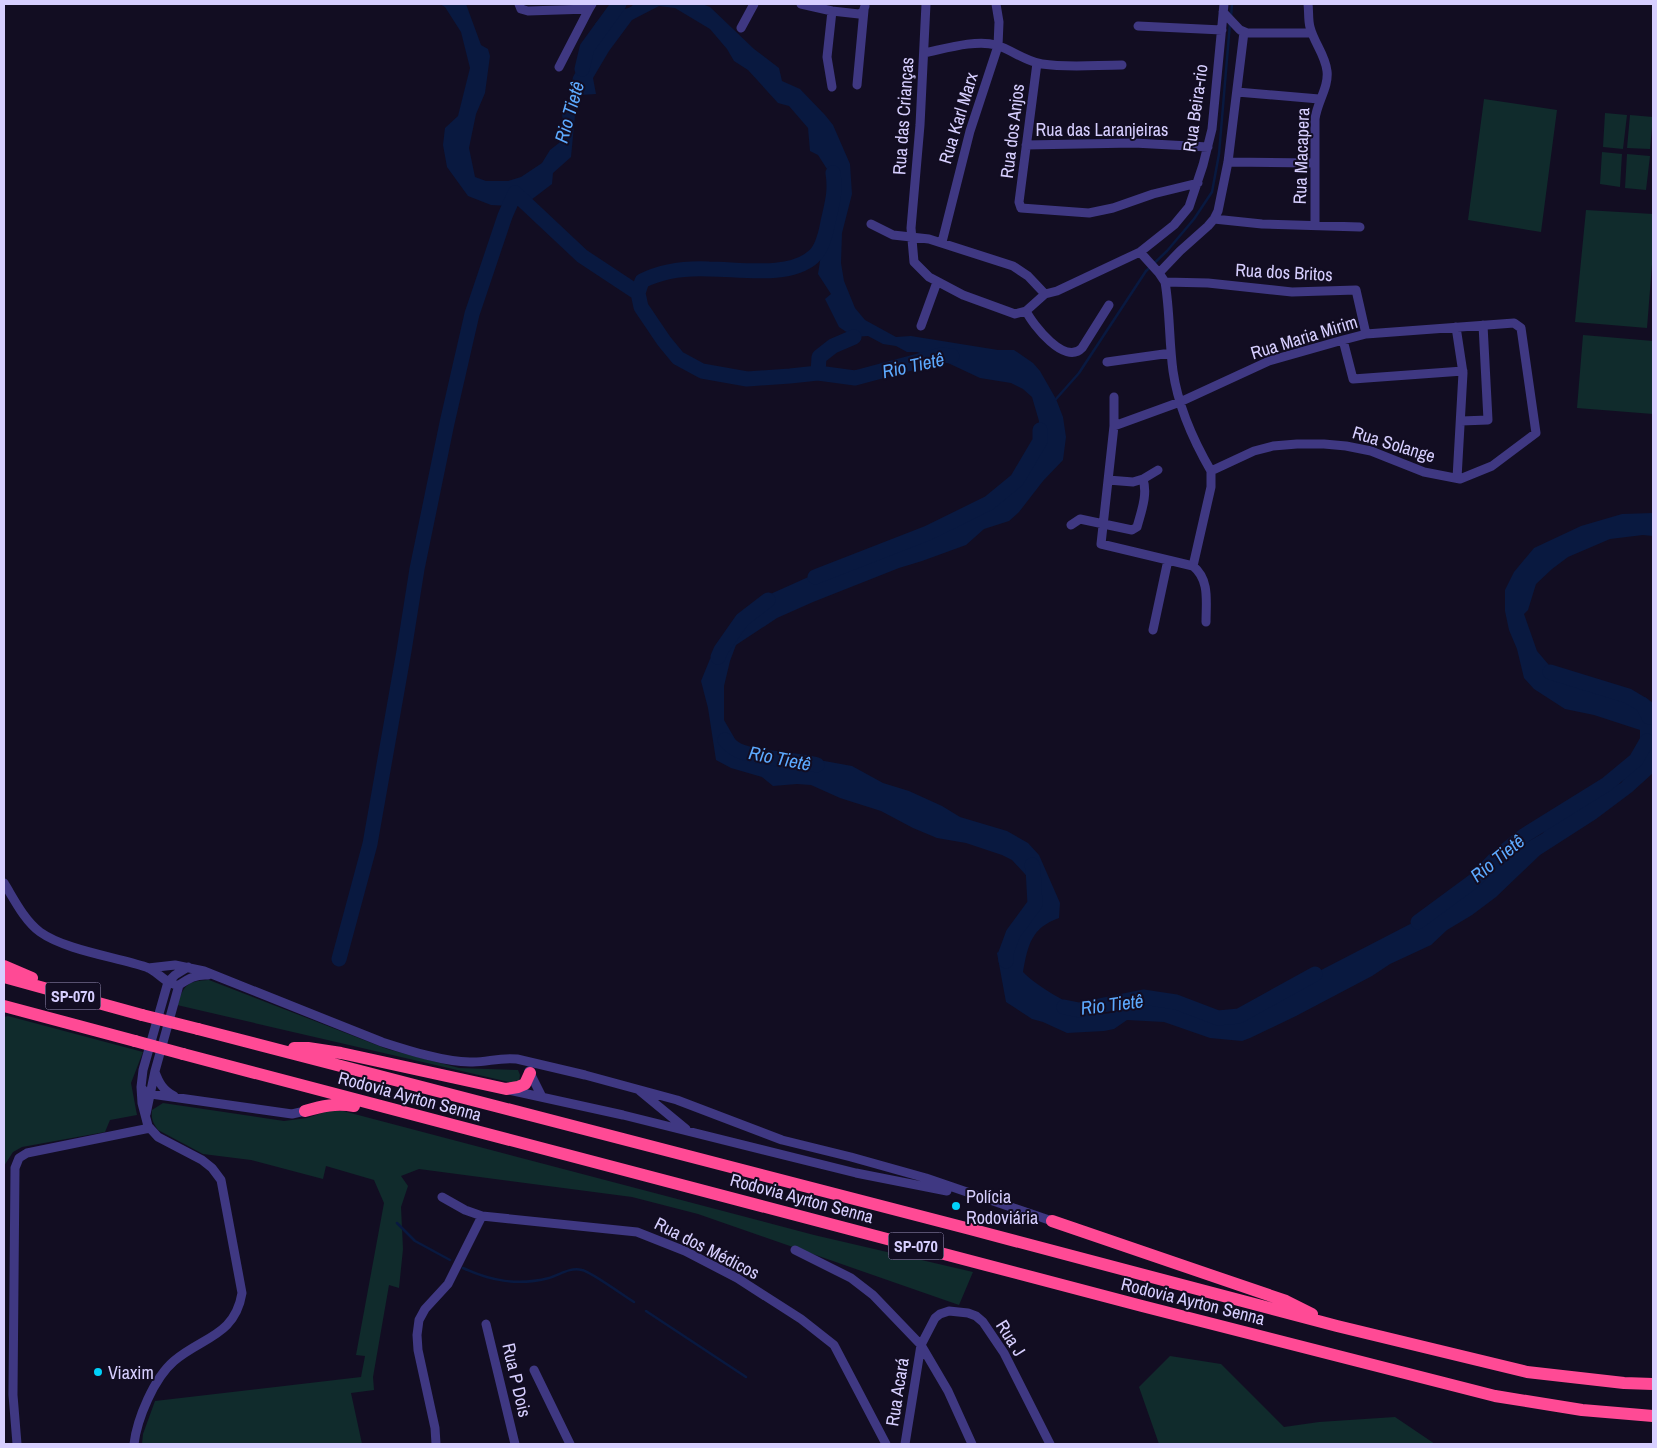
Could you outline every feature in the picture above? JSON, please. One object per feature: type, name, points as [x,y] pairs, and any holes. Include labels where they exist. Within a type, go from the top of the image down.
[{"type":"highway","points":[[4,966],[34,978],[61,993]]},
{"type":"highway","name":"Rodovia Ayrton Senna","points":[[4,977],[142,1015],[279,1049],[1337,1326],[1527,1372],[1624,1383],[1653,1384]]},
{"type":"highway","name":"Rodovia Ayrton Senna","points":[[4,1006],[1151,1308],[1495,1396],[1582,1410],[1653,1416]]},
{"type":"highway","points":[[279,1049],[308,1048],[341,1053],[506,1089],[525,1084],[530,1073]]},
{"type":"highway","points":[[303,1086],[312,1095],[311,1106],[305,1111]]},
{"type":"highway","points":[[305,1111],[330,1105],[351,1106],[490,1141],[522,1143]]},
{"type":"highway","points":[[1052,1220],[1286,1301],[1337,1326]]},
{"type":"street","points":[[519,4],[521,9],[525,11],[590,6],[559,67]]},
{"type":"street","points":[[741,28],[754,4]]},
{"type":"street","points":[[801,4],[820,6],[832,11],[859,14],[863,9]]},
{"type":"street","name":"Rua das Crianças","points":[[926,4],[919,134],[911,233],[914,262],[929,277],[963,295],[1015,314],[1026,311]]},
{"type":"street","name":"Rua Karl Marx","points":[[942,242],[970,131],[998,46],[999,22],[996,4]]},
{"type":"street","name":"Rua Macapera","points":[[1308,4],[1309,25],[1322,52],[1327,71],[1326,84],[1316,107],[1315,119],[1315,225]]},
{"type":"street","points":[[856,85],[863,9]]},
{"type":"street","points":[[1225,10],[1244,32],[1312,33]]},
{"type":"street","name":"Rua Beira-rio","points":[[1045,294],[1142,254],[1182,216],[1198,183],[1208,147],[1214,116],[1225,10]]},
{"type":"street","points":[[832,11],[826,57],[832,87]]},
{"type":"street","points":[[1138,26],[1222,30]]},
{"type":"street","points":[[1158,271],[1214,219],[1220,203],[1228,162],[1244,32]]},
{"type":"street","points":[[924,53],[976,44],[987,44],[998,46],[1037,63],[1054,66],[1122,65]]},
{"type":"street","name":"Rua dos Anjos","points":[[1037,63],[1019,202],[1020,207],[1089,213],[1113,208],[1153,194],[1198,183]]},
{"type":"street","points":[[1237,92],[1320,99]]},
{"type":"street","name":"Rua das Laranjeiras","points":[[1026,145],[1124,143],[1208,147]]},
{"type":"street","points":[[1228,162],[1314,164]]},
{"type":"street","points":[[1214,219],[1262,224],[1360,227]]},
{"type":"street","points":[[871,224],[893,235],[911,233],[1013,266],[1028,276],[1045,294],[1026,311],[1032,322],[1051,342],[1073,353],[1078,352],[1082,348],[1109,305]]},
{"type":"street","points":[[1142,254],[1158,271],[1165,282],[1173,372],[1180,402],[1198,449],[1211,471],[1211,486],[1193,566]]},
{"type":"street","points":[[920,326],[937,282]]},
{"type":"street","name":"Rua dos Britos","points":[[1165,282],[1208,283],[1292,292],[1356,290],[1366,334]]},
{"type":"street","name":"Rua Maria Mirim","points":[[1114,426],[1180,402],[1269,361],[1366,334],[1514,323],[1521,328],[1536,433]]},
{"type":"street","points":[[1461,421],[1488,420],[1483,325]]},
{"type":"street","points":[[1456,327],[1463,371],[1457,478]]},
{"type":"street","points":[[1343,340],[1353,379],[1463,371]]},
{"type":"street","points":[[1107,362],[1171,353]]},
{"type":"street","points":[[1114,397],[1114,426],[1101,544],[1193,566],[1201,572],[1206,583],[1206,622]]},
{"type":"street","name":"Rua Solange","points":[[1211,471],[1254,451],[1273,446],[1324,444],[1346,446],[1371,452],[1424,472],[1460,479],[1492,466],[1536,433]]},
{"type":"street","points":[[1108,480],[1134,482],[1158,470]]},
{"type":"street","points":[[1071,525],[1080,519],[1132,530],[1137,528],[1146,487],[1143,478]]},
{"type":"street","points":[[1154,630],[1168,560]]},
{"type":"street","points":[[4,883],[29,920],[40,932],[70,945],[148,968],[168,982],[179,985]]},
{"type":"street","points":[[148,968],[163,965],[188,967],[216,975],[382,1042],[404,1049],[454,1061],[471,1063],[504,1058],[517,1059],[638,1089],[677,1100],[782,1140],[926,1178],[1052,1220]]},
{"type":"street","points":[[134,1444],[138,1426],[149,1398],[165,1370],[182,1355],[225,1328],[238,1311],[242,1292],[221,1180],[212,1168],[202,1160],[158,1137],[150,1128],[142,1103],[143,1070],[168,982],[175,974],[188,967]]},
{"type":"street","points":[[146,1114],[155,1071],[179,985],[201,974],[216,975]]},
{"type":"street","points":[[517,1059],[527,1067],[542,1097]]},
{"type":"street","points":[[155,1071],[160,1085],[176,1097]]},
{"type":"street","points":[[141,1087],[145,1092],[151,1094],[292,1114],[305,1111]]},
{"type":"street","points":[[506,1089],[688,1131],[865,1175],[982,1197]]},
{"type":"street","points":[[638,1089],[688,1131]]},
{"type":"street","points":[[17,1444],[8,1396],[15,1168],[19,1158],[27,1152],[150,1128]]},
{"type":"street","name":"Rua dos Médicos","points":[[442,1197],[464,1210],[482,1216],[637,1232],[685,1252],[737,1278],[801,1319],[834,1345],[841,1354],[886,1444]]},
{"type":"street","points":[[436,1444],[435,1428],[418,1350],[419,1320],[425,1309],[448,1284],[482,1216]]},
{"type":"street","points":[[796,1250],[851,1278],[873,1296],[921,1345],[948,1391],[972,1444]]},
{"type":"street","name":"Rua J","points":[[921,1345],[935,1318],[940,1314],[949,1311],[976,1316],[983,1322],[1004,1353],[1050,1444]]},
{"type":"street","name":"Rua P Dois","points":[[486,1324],[515,1444]]},
{"type":"street","name":"Rua Acará","points":[[905,1444],[921,1345]]},
{"type":"street","points":[[534,1370],[570,1444]]},
{"type":"green space","points":[[1484,99],[1557,110],[1541,232],[1468,220]]},
{"type":"green space","points":[[1605,113],[1627,115],[1623,149],[1603,147]]},
{"type":"green space","points":[[1630,115],[1653,117],[1650,149],[1627,148]]},
{"type":"green space","points":[[1602,152],[1622,154],[1620,187],[1600,184]]},
{"type":"green space","points":[[1627,154],[1650,156],[1646,190],[1625,188]]},
{"type":"green space","points":[[1586,210],[1653,214],[1653,252],[1647,328],[1575,322]]},
{"type":"green space","points":[[1583,335],[1653,341],[1653,414],[1577,408]]},
{"type":"green space","points":[[209,980],[387,1049],[459,1068],[518,1070],[520,1075],[519,1081],[513,1083],[177,1005],[187,985]]},
{"type":"green space","points":[[8,1016],[143,1052],[131,1083],[137,1115],[110,1120],[105,1132],[22,1147],[13,1152],[4,1166],[4,1017]]},
{"type":"green space","points":[[163,1103],[284,1121],[307,1118],[328,1111],[343,1111],[814,1235],[973,1272],[959,1305],[698,1214],[632,1197],[419,1169],[401,1176],[408,1186],[401,1207],[403,1249],[399,1288],[389,1285],[373,1377],[374,1390],[351,1393],[362,1444],[142,1444],[143,1434],[155,1401],[361,1377],[365,1356],[356,1355],[384,1203],[374,1180],[326,1166],[323,1179],[251,1160],[203,1154],[158,1130],[153,1121],[152,1110]]},
{"type":"green space","points":[[1170,1356],[1221,1364],[1284,1427],[1319,1422],[1395,1417],[1435,1444],[1159,1444],[1139,1387]]},
{"type":"water","name":"Rio Tietê","points":[[440,4],[466,4],[481,45],[488,49],[490,56],[485,93],[476,114],[469,148],[475,177],[486,181],[508,181],[521,177],[542,163],[550,150],[559,143],[564,129],[562,114],[568,103],[573,77],[593,40],[595,24],[611,8],[626,9],[634,4],[702,4],[710,7],[754,49],[779,68],[782,81],[800,89],[833,125],[850,164],[852,194],[842,233],[841,263],[844,281],[855,308],[865,320],[896,337],[911,336],[998,350],[1014,350],[1033,363],[1040,371],[1056,399],[1063,417],[1066,437],[1063,460],[1043,481],[1019,512],[1009,521],[984,529],[966,545],[899,568],[813,602],[777,618],[736,645],[724,686],[724,720],[743,753],[760,764],[781,764],[808,758],[852,766],[883,783],[909,791],[942,806],[960,817],[1007,831],[1028,843],[1039,855],[1060,903],[1059,918],[1042,927],[1032,939],[1023,972],[1051,993],[1077,1007],[1101,1014],[1111,1013],[1136,1003],[1158,998],[1167,998],[1186,1003],[1204,1013],[1213,1021],[1249,1013],[1285,994],[1298,982],[1447,905],[1502,857],[1543,833],[1551,821],[1565,811],[1593,795],[1621,783],[1636,764],[1640,730],[1594,715],[1565,709],[1534,689],[1524,678],[1517,649],[1509,630],[1505,611],[1505,590],[1514,572],[1534,548],[1581,526],[1622,514],[1653,513],[1653,536],[1643,535],[1610,539],[1568,557],[1536,584],[1528,610],[1524,614],[1537,651],[1554,671],[1596,687],[1605,695],[1620,701],[1636,701],[1645,697],[1653,703],[1653,773],[1632,792],[1596,819],[1540,855],[1496,897],[1472,915],[1447,930],[1431,945],[1390,964],[1372,976],[1250,1038],[1242,1041],[1210,1038],[1164,1022],[1127,1020],[1114,1029],[1067,1033],[1032,1019],[1006,1002],[997,953],[1025,925],[1032,914],[1035,904],[1036,886],[1012,860],[966,843],[937,838],[881,811],[840,798],[811,785],[773,786],[762,777],[731,768],[716,760],[708,708],[701,681],[710,659],[766,596],[824,570],[844,570],[876,555],[921,542],[1005,496],[1021,485],[1031,469],[1036,455],[1039,421],[1032,397],[1023,389],[1011,383],[980,378],[948,363],[917,352],[907,352],[896,346],[883,344],[868,336],[854,337],[839,327],[825,299],[831,294],[818,274],[823,242],[838,205],[827,169],[818,155],[810,151],[808,128],[789,106],[778,103],[748,70],[734,61],[727,49],[710,29],[675,8],[659,6],[632,20],[609,51],[593,78],[596,94],[580,95],[576,105],[571,157],[553,173],[552,184],[531,200],[509,206],[491,205],[468,196],[447,167],[443,145],[445,128],[458,116],[470,68],[461,32],[445,7]]},
{"type":"waterway","name":"Rio Tietê","points":[[582,69],[587,48],[619,4]]},
{"type":"waterway","points":[[1231,17],[1232,4]]},
{"type":"waterway","points":[[1056,399],[1079,373],[1146,271],[1167,251],[1194,219],[1212,192],[1219,154],[1230,23]]},
{"type":"waterway","name":"Rio Tietê","points":[[833,173],[833,198],[826,231],[816,254],[803,264],[778,270],[692,269],[658,275],[642,281],[638,293],[641,307],[678,358],[702,371],[747,379],[818,373],[855,378],[941,355],[952,356]]},
{"type":"waterway","points":[[339,959],[370,844],[417,569],[472,314],[505,216],[515,193],[582,256],[638,293]]},
{"type":"waterway","points":[[818,373],[819,357],[833,346],[854,337]]},
{"type":"waterway","name":"Rio Tietê","points":[[815,577],[928,533],[989,503],[1017,480],[1040,441],[1040,430]]},
{"type":"waterway","name":"Rio Tietê","points":[[718,657],[742,620],[768,600]]},
{"type":"waterway","name":"Rio Tietê","points":[[1550,672],[1628,696],[1643,705],[1649,717]]},
{"type":"waterway","name":"Rio Tietê","points":[[725,740],[741,752],[817,765]]},
{"type":"waterway","name":"Rio Tietê","points":[[1418,922],[1475,880],[1496,858],[1525,835],[1607,784],[1636,760],[1647,741]]},
{"type":"waterway","name":"Rio Tietê","points":[[1006,961],[1006,953],[1013,934],[1035,904],[1032,865]]},
{"type":"waterway","name":"Rio Tietê","points":[[1064,1007],[1079,1010],[1143,997],[1176,1002],[1218,1018],[1239,1016],[1315,974]]},
{"type":"waterway","points":[[397,1223],[415,1241],[450,1260]]},
{"type":"waterway","points":[[463,1268],[494,1279],[516,1282],[549,1278],[577,1269],[586,1271],[634,1302]]},
{"type":"waterway","points":[[646,1311],[746,1377]]},
{"type":"place","name":"Polícia Rodoviária","points":[[956,1206]]},
{"type":"place","name":"Viaxim","points":[[98,1372]]}]
